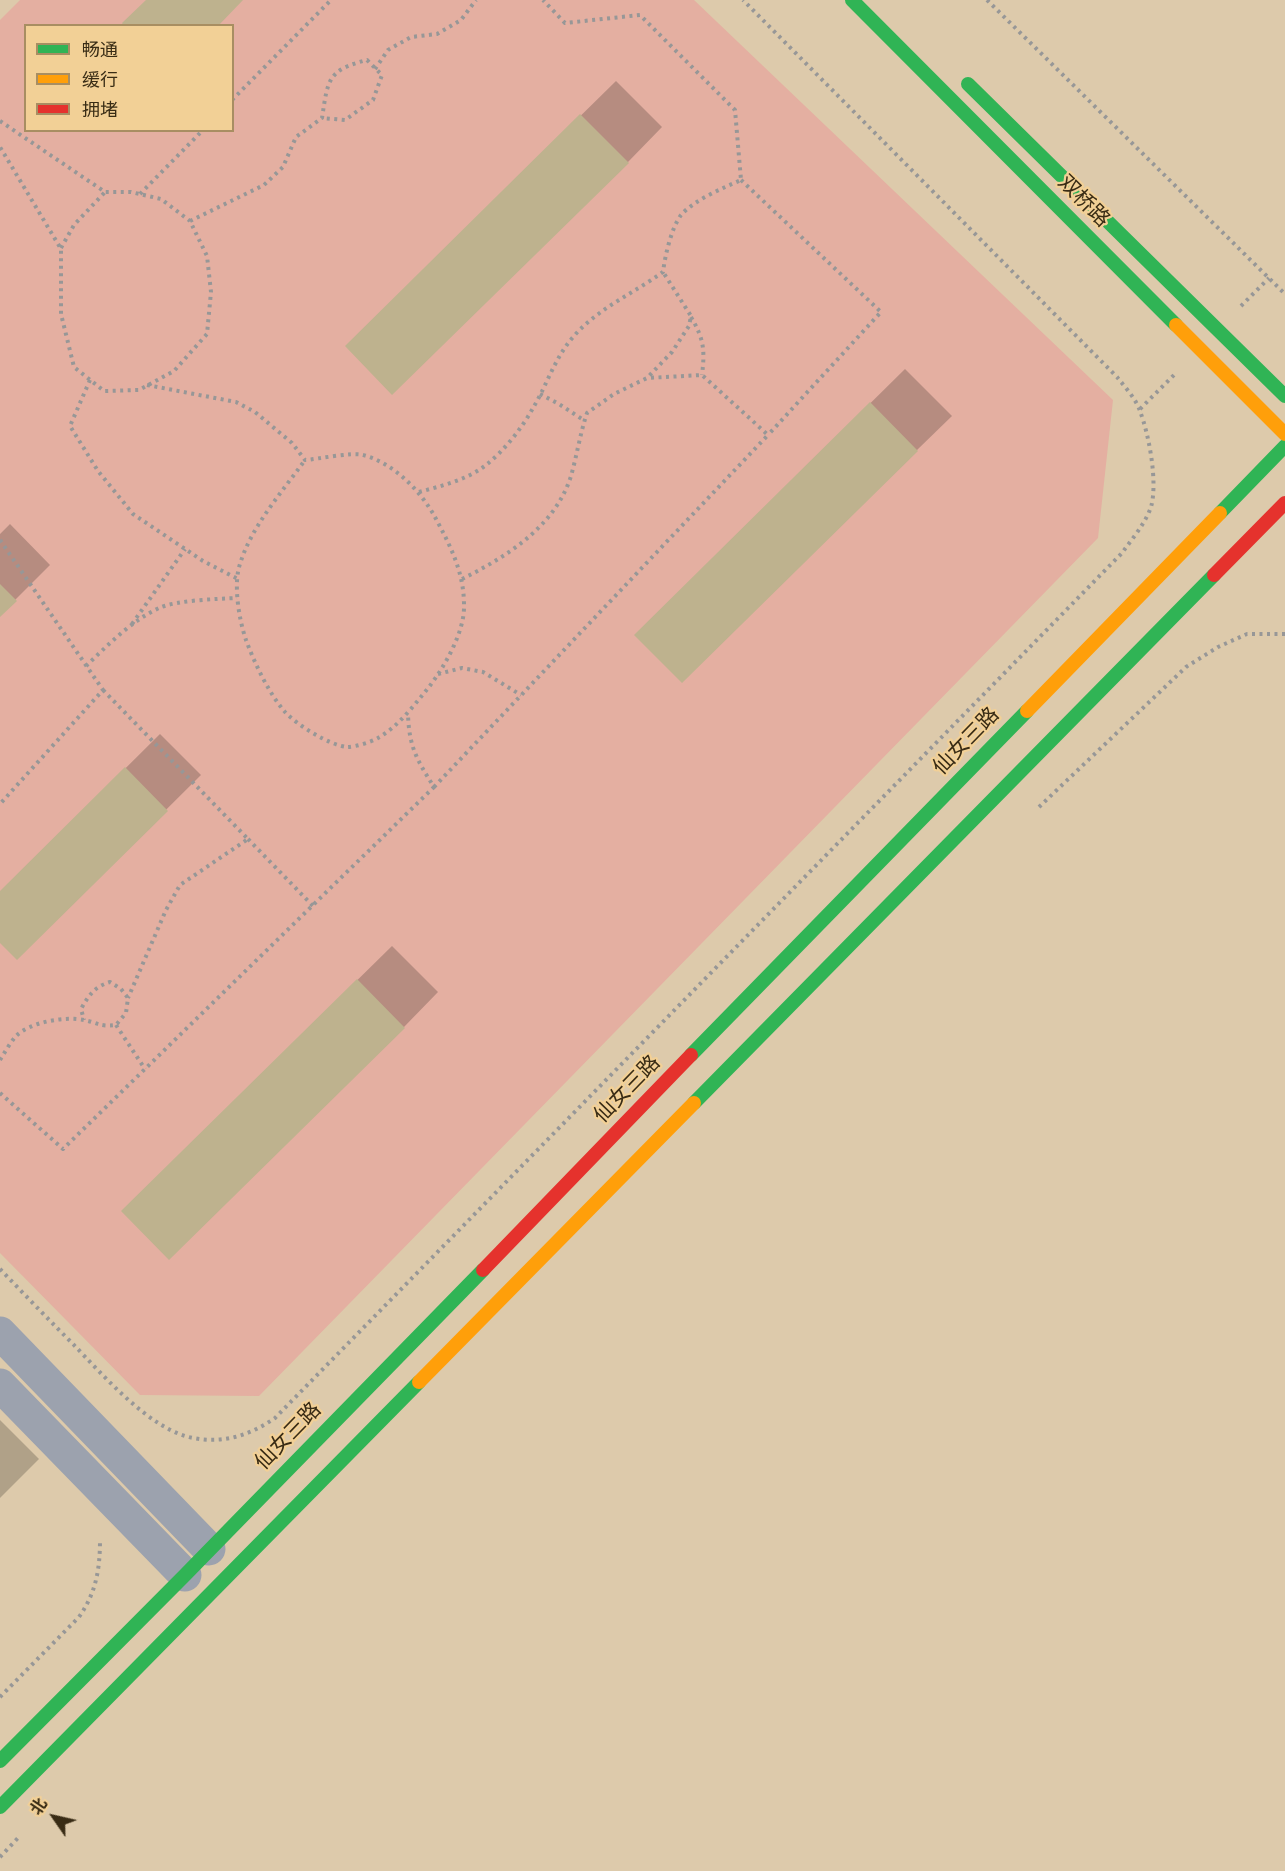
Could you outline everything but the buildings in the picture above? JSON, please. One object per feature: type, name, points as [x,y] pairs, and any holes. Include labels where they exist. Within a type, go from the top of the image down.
[{"type":"street","name":"双桥路","points":[[852,0],[1285,434]]},
{"type":"street","name":"双桥路","points":[[955,71],[1285,396]]},
{"type":"street","name":"仙女三路","points":[[0,1807],[196,1586],[1285,446]]},
{"type":"street","name":"仙女三路","points":[[0,1761],[196,1586],[1285,503]]},
{"type":"street","points":[[0,1333],[220,1561]]},
{"type":"street","points":[[0,1385],[196,1586]]},
{"type":"path","points":[[234,98],[331,0]]},
{"type":"path","points":[[375,69],[388,50],[411,37],[437,34],[461,20],[476,0]]},
{"type":"path","points":[[0,1093],[63,1149],[434,788],[768,435],[880,312],[741,180],[735,110],[640,15],[565,23],[543,0]]},
{"type":"path","points":[[0,1269],[124,1398],[169,1429],[193,1438],[223,1440],[254,1432],[275,1418],[1122,553],[1141,527],[1151,505],[1153,476],[1148,444],[1140,410],[1117,377],[743,0]]},
{"type":"path","points":[[987,0],[1285,294]]},
{"type":"path","points":[[190,221],[264,185],[283,167],[296,137],[322,118],[345,120],[373,100],[382,75],[368,60],[345,66],[330,79],[322,118]]},
{"type":"path","points":[[0,121],[105,192],[131,192],[162,199],[190,221],[207,256],[212,292],[207,334],[174,371],[139,390],[104,391],[74,367],[61,314],[61,249],[75,225],[105,192]]},
{"type":"path","points":[[140,194],[201,132]]},
{"type":"path","points":[[0,147],[61,249]]},
{"type":"path","points":[[702,375],[704,357],[702,334],[663,272],[666,251],[681,216],[709,194],[741,180]]},
{"type":"path","points":[[419,492],[451,483],[486,465],[508,442],[532,410],[553,368],[574,336],[605,310],[639,290],[663,272]]},
{"type":"path","points":[[462,579],[489,566],[531,536],[554,511],[570,478],[587,413],[614,394],[647,378],[672,352],[689,326],[691,316]]},
{"type":"path","points":[[647,378],[702,375],[768,435]]},
{"type":"path","points":[[90,380],[70,426],[98,471],[133,514],[184,549],[238,579]]},
{"type":"path","points":[[147,385],[236,402],[255,412],[292,443],[305,460]]},
{"type":"path","points":[[540,394],[585,421]]},
{"type":"path","points":[[362,455],[389,468],[413,485],[430,507],[449,544],[462,579],[464,607],[454,648],[438,675],[408,713],[377,738],[348,747],[312,734],[285,712],[261,675],[246,638],[237,598],[239,565],[262,519],[305,460],[362,455]]},
{"type":"path","points":[[0,540],[103,690],[313,906]]},
{"type":"path","points":[[130,627],[184,549]]},
{"type":"path","points":[[86,666],[130,627],[160,607],[199,600],[237,598]]},
{"type":"path","points":[[1034,812],[1186,667],[1218,647],[1247,634],[1285,633]]},
{"type":"path","points":[[438,675],[462,668],[483,672],[522,695]]},
{"type":"path","points":[[0,804],[103,690]]},
{"type":"path","points":[[408,713],[411,745],[434,788]]},
{"type":"path","points":[[0,1060],[17,1035],[41,1022],[84,1020],[103,1026],[116,1024],[126,1013],[128,999],[166,910],[180,885],[248,839]]},
{"type":"path","points":[[84,1020],[81,1009],[88,995],[98,985],[110,982],[121,989],[128,999]]},
{"type":"path","points":[[116,1024],[145,1070]]},
{"type":"path","points":[[0,1697],[80,1617],[89,1602],[97,1580],[100,1533]]},
{"type":"shaded area","points":[[20,0],[694,0],[1113,400],[1098,538],[259,1396],[140,1395],[0,1253],[0,20]]},
{"type":"traffic: fast","points":[[852,0],[1176,325]]},
{"type":"traffic: fast","points":[[968,84],[1285,396]]},
{"type":"traffic: fast","points":[[1220,513],[1285,446]]},
{"type":"traffic: fast","points":[[694,1103],[1214,575]]},
{"type":"traffic: fast","points":[[691,1055],[1027,711]]},
{"type":"traffic: fast","points":[[0,1761],[483,1270]]},
{"type":"traffic: fast","points":[[0,1807],[419,1382]]},
{"type":"traffic: slow","points":[[1176,325],[1285,434]]},
{"type":"traffic: slow","points":[[1027,711],[1220,513]]},
{"type":"traffic: slow","points":[[419,1382],[694,1103]]},
{"type":"traffic: jam","points":[[1214,575],[1285,503]]},
{"type":"traffic: jam","points":[[483,1270],[691,1055]]}]
